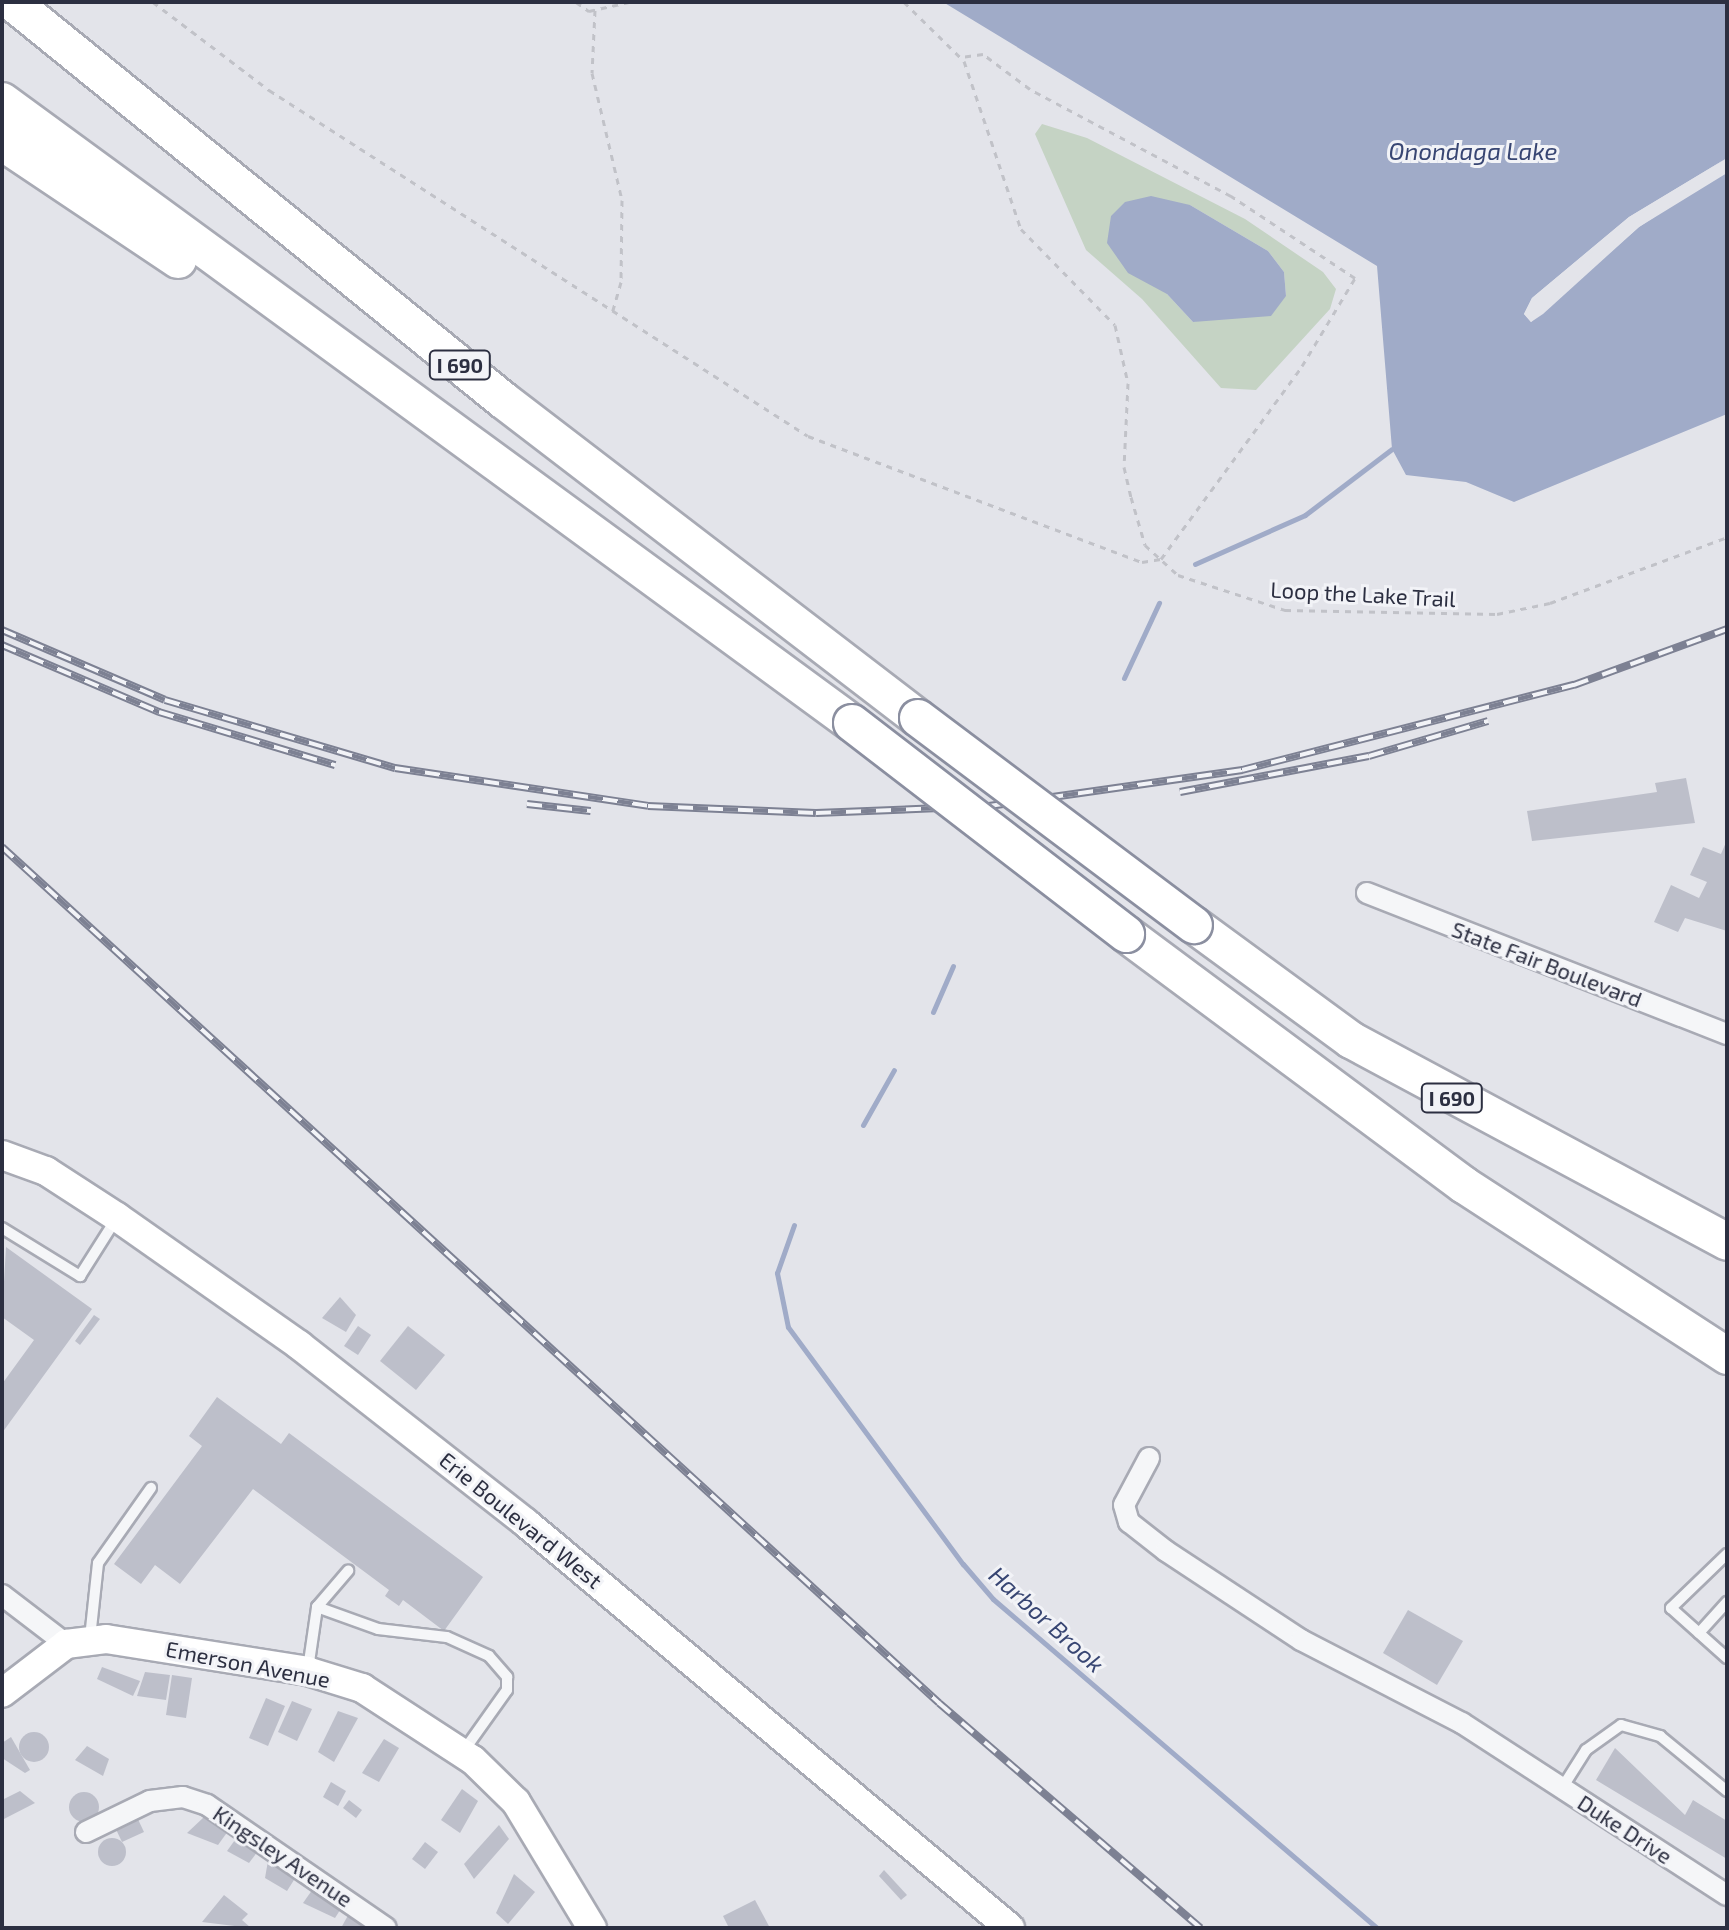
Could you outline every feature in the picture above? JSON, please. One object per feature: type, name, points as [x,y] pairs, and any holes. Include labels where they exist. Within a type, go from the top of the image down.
[{"type":"highway","name":"I 690","points":[[12,2],[503,400],[918,718],[1351,1040],[1481,1115],[1727,1242]]},
{"type":"highway","name":"I 690","points":[[2,101],[852,723],[1357,1110],[1566,1247],[1727,1329]]},
{"type":"highway","points":[[2,142],[177,259],[341,350]]},
{"type":"highway","points":[[1481,1115],[1727,1214]]},
{"type":"highway","points":[[1566,1247],[1727,1356]]},
{"type":"main road","name":"Erie Boulevard West","points":[[2,1155],[46,1171],[299,1345],[526,1523],[1010,1928]]},
{"type":"main road","name":"Emerson Avenue","points":[[78,1642],[307,1671],[395,1704],[463,1752],[516,1802],[592,1928]]},
{"type":"main road","points":[[2,1693],[78,1642]]},
{"type":"street","name":"State Fair Boulevard","points":[[1367,893],[1727,1034]]},
{"type":"street","name":"Duke Drive","points":[[1149,1458],[1125,1493],[1129,1522],[1301,1640],[1387,1681],[1562,1788],[1727,1895]]},
{"type":"street","name":"Emerson Avenue","points":[[2,1595],[78,1642]]},
{"type":"street","name":"Kingsley Avenue","points":[[86,1832],[150,1801],[183,1797],[207,1805],[386,1928]]},
{"type":"lane","points":[[2,1228],[80,1276],[117,1217]]},
{"type":"lane","points":[[78,1642],[98,1563],[151,1488]]},
{"type":"lane","points":[[1727,1554],[1671,1608],[1727,1658]]},
{"type":"lane","points":[[307,1671],[317,1607],[348,1571]]},
{"type":"lane","points":[[1699,1633],[1727,1602]]},
{"type":"lane","points":[[317,1607],[378,1629],[447,1637],[489,1656],[507,1677],[507,1690],[463,1752]]},
{"type":"lane","points":[[1562,1788],[1586,1750],[1621,1725],[1660,1736],[1727,1791]]},
{"type":"path","points":[[153,2],[269,90],[612,315],[808,436],[860,460],[1142,562],[1161,559],[1302,366],[1355,278],[1231,196],[1030,89],[983,54],[961,57]]},
{"type":"path","points":[[576,2],[595,10],[629,2]]},
{"type":"path","name":"Loop the Lake Trail","points":[[904,2],[961,57],[1010,210],[1115,325],[1128,383],[1124,467],[1145,545],[1178,575],[1250,603],[1324,612],[1497,614],[1616,581],[1727,537]]},
{"type":"path","points":[[595,10],[592,73],[622,200],[621,282],[612,315]]},
{"type":"green space","points":[[1042,124],[1087,138],[1245,219],[1323,272],[1336,289],[1330,309],[1256,390],[1221,388],[1142,299],[1086,250],[1035,134]],"holes":[[[1190,205],[1268,251],[1284,272],[1286,296],[1193,322],[1167,294]]]},
{"type":"water","name":"Onondaga Lake","points":[[943,2],[1727,2],[1727,158],[1629,217],[1532,298],[1524,314],[1531,322],[1543,314],[1639,227],[1727,173],[1727,414],[1514,502],[1466,482],[1406,475],[1392,449],[1377,266]]},
{"type":"water","points":[[1151,196],[1190,205],[1268,251],[1284,272],[1286,296],[1271,316],[1193,322],[1167,294],[1128,273],[1107,243],[1111,216],[1125,202]]},
{"type":"pier","points":[[1727,158],[1631,220],[1535,301],[1532,317],[1637,224],[1727,169],[1639,227],[1531,322],[1524,314],[1532,298],[1629,217]]},
{"type":"building","points":[[1686,778],[1695,823],[1532,841],[1527,811],[1657,792],[1655,783]]},
{"type":"building","points":[[1727,840],[1727,931],[1685,918],[1678,932],[1654,922],[1671,885],[1699,898],[1707,882],[1690,875],[1703,847],[1721,854]]},
{"type":"building","points":[[6,1247],[92,1309],[2,1433],[2,1384],[34,1340],[2,1317]]},
{"type":"building","points":[[340,1297],[356,1315],[346,1332],[322,1318]]},
{"type":"building","points":[[94,1315],[100,1319],[80,1345],[75,1341]]},
{"type":"building","points":[[358,1326],[371,1335],[358,1355],[344,1346]]},
{"type":"building","points":[[408,1326],[445,1355],[416,1390],[380,1361]]},
{"type":"building","points":[[217,1397],[281,1444],[289,1433],[483,1577],[444,1631],[403,1600],[399,1606],[385,1596],[389,1590],[253,1489],[180,1584],[155,1565],[141,1584],[114,1564],[202,1446],[189,1436]]},
{"type":"building","points":[[1408,1610],[1463,1641],[1437,1685],[1383,1653]]},
{"type":"building","points":[[102,1667],[140,1681],[133,1696],[97,1679]]},
{"type":"building","points":[[145,1672],[170,1675],[166,1700],[137,1696]]},
{"type":"building","points":[[172,1675],[192,1678],[186,1718],[166,1715]]},
{"type":"building","points":[[266,1698],[285,1706],[268,1746],[249,1738]]},
{"type":"building","points":[[292,1701],[312,1709],[297,1741],[278,1732]]},
{"type":"building","points":[[338,1711],[358,1718],[334,1762],[318,1752]]},
{"type":"building","points":[[34,1732],[45,1736],[49,1747],[45,1758],[34,1762],[23,1758],[19,1747],[23,1736]]},
{"type":"building","points":[[11,1737],[30,1770],[25,1773],[2,1758],[2,1743]]},
{"type":"building","points":[[384,1739],[399,1748],[379,1782],[362,1773]]},
{"type":"building","points":[[87,1746],[109,1759],[103,1776],[75,1760]]},
{"type":"building","points":[[1615,1748],[1685,1815],[1693,1800],[1727,1821],[1727,1859],[1596,1780]]},
{"type":"building","points":[[331,1782],[346,1791],[338,1806],[323,1797]]},
{"type":"building","points":[[462,1789],[478,1801],[460,1833],[441,1820]]},
{"type":"building","points":[[20,1791],[35,1803],[2,1820],[2,1800]]},
{"type":"building","points":[[84,1792],[95,1796],[99,1807],[95,1818],[84,1822],[73,1818],[69,1807],[73,1796]]},
{"type":"building","points":[[349,1800],[362,1810],[356,1818],[343,1808]]},
{"type":"building","points":[[135,1813],[144,1832],[122,1842],[113,1823]]},
{"type":"building","points":[[204,1817],[231,1827],[218,1845],[187,1833]]},
{"type":"building","points":[[499,1825],[509,1839],[474,1879],[464,1864]]},
{"type":"building","points":[[240,1833],[258,1851],[249,1863],[227,1851]]},
{"type":"building","points":[[112,1838],[122,1842],[126,1852],[122,1862],[112,1866],[102,1862],[98,1852],[102,1842]]},
{"type":"building","points":[[425,1842],[438,1852],[425,1869],[412,1859]]},
{"type":"building","points":[[269,1855],[299,1872],[287,1891],[265,1878]]},
{"type":"building","points":[[884,1870],[907,1895],[901,1900],[879,1876]]},
{"type":"building","points":[[514,1874],[535,1892],[508,1924],[496,1913]]},
{"type":"building","points":[[315,1886],[342,1907],[335,1918],[303,1903]]},
{"type":"building","points":[[224,1895],[248,1914],[242,1920],[251,1928],[202,1922]]},
{"type":"building","points":[[755,1900],[770,1928],[729,1928],[723,1916]]},
{"type":"building","points":[[351,1910],[375,1928],[341,1928]]},
{"type":"waterway","name":"Harbor Brook","points":[[1195,564],[1305,515],[1392,449]]},
{"type":"waterway","name":"Harbor Brook","points":[[1124,678],[1159,603]]},
{"type":"waterway","name":"Harbor Brook","points":[[933,1012],[953,966]]},
{"type":"waterway","name":"Harbor Brook","points":[[863,1125],[894,1070]]},
{"type":"waterway","name":"Harbor Brook","points":[[794,1225],[777,1273],[788,1327],[963,1564],[993,1599],[1377,1928]]},
{"type":"railway","points":[[2,630],[165,700],[395,768],[648,806],[816,813],[989,806],[1242,770],[1574,685],[1727,629]]},
{"type":"railway","points":[[2,645],[159,712],[335,765]]},
{"type":"railway","points":[[1180,792],[1369,756],[1488,721]]},
{"type":"railway","points":[[527,804],[591,811]]},
{"type":"railway","points":[[2,847],[939,1703],[1201,1928]]}]
